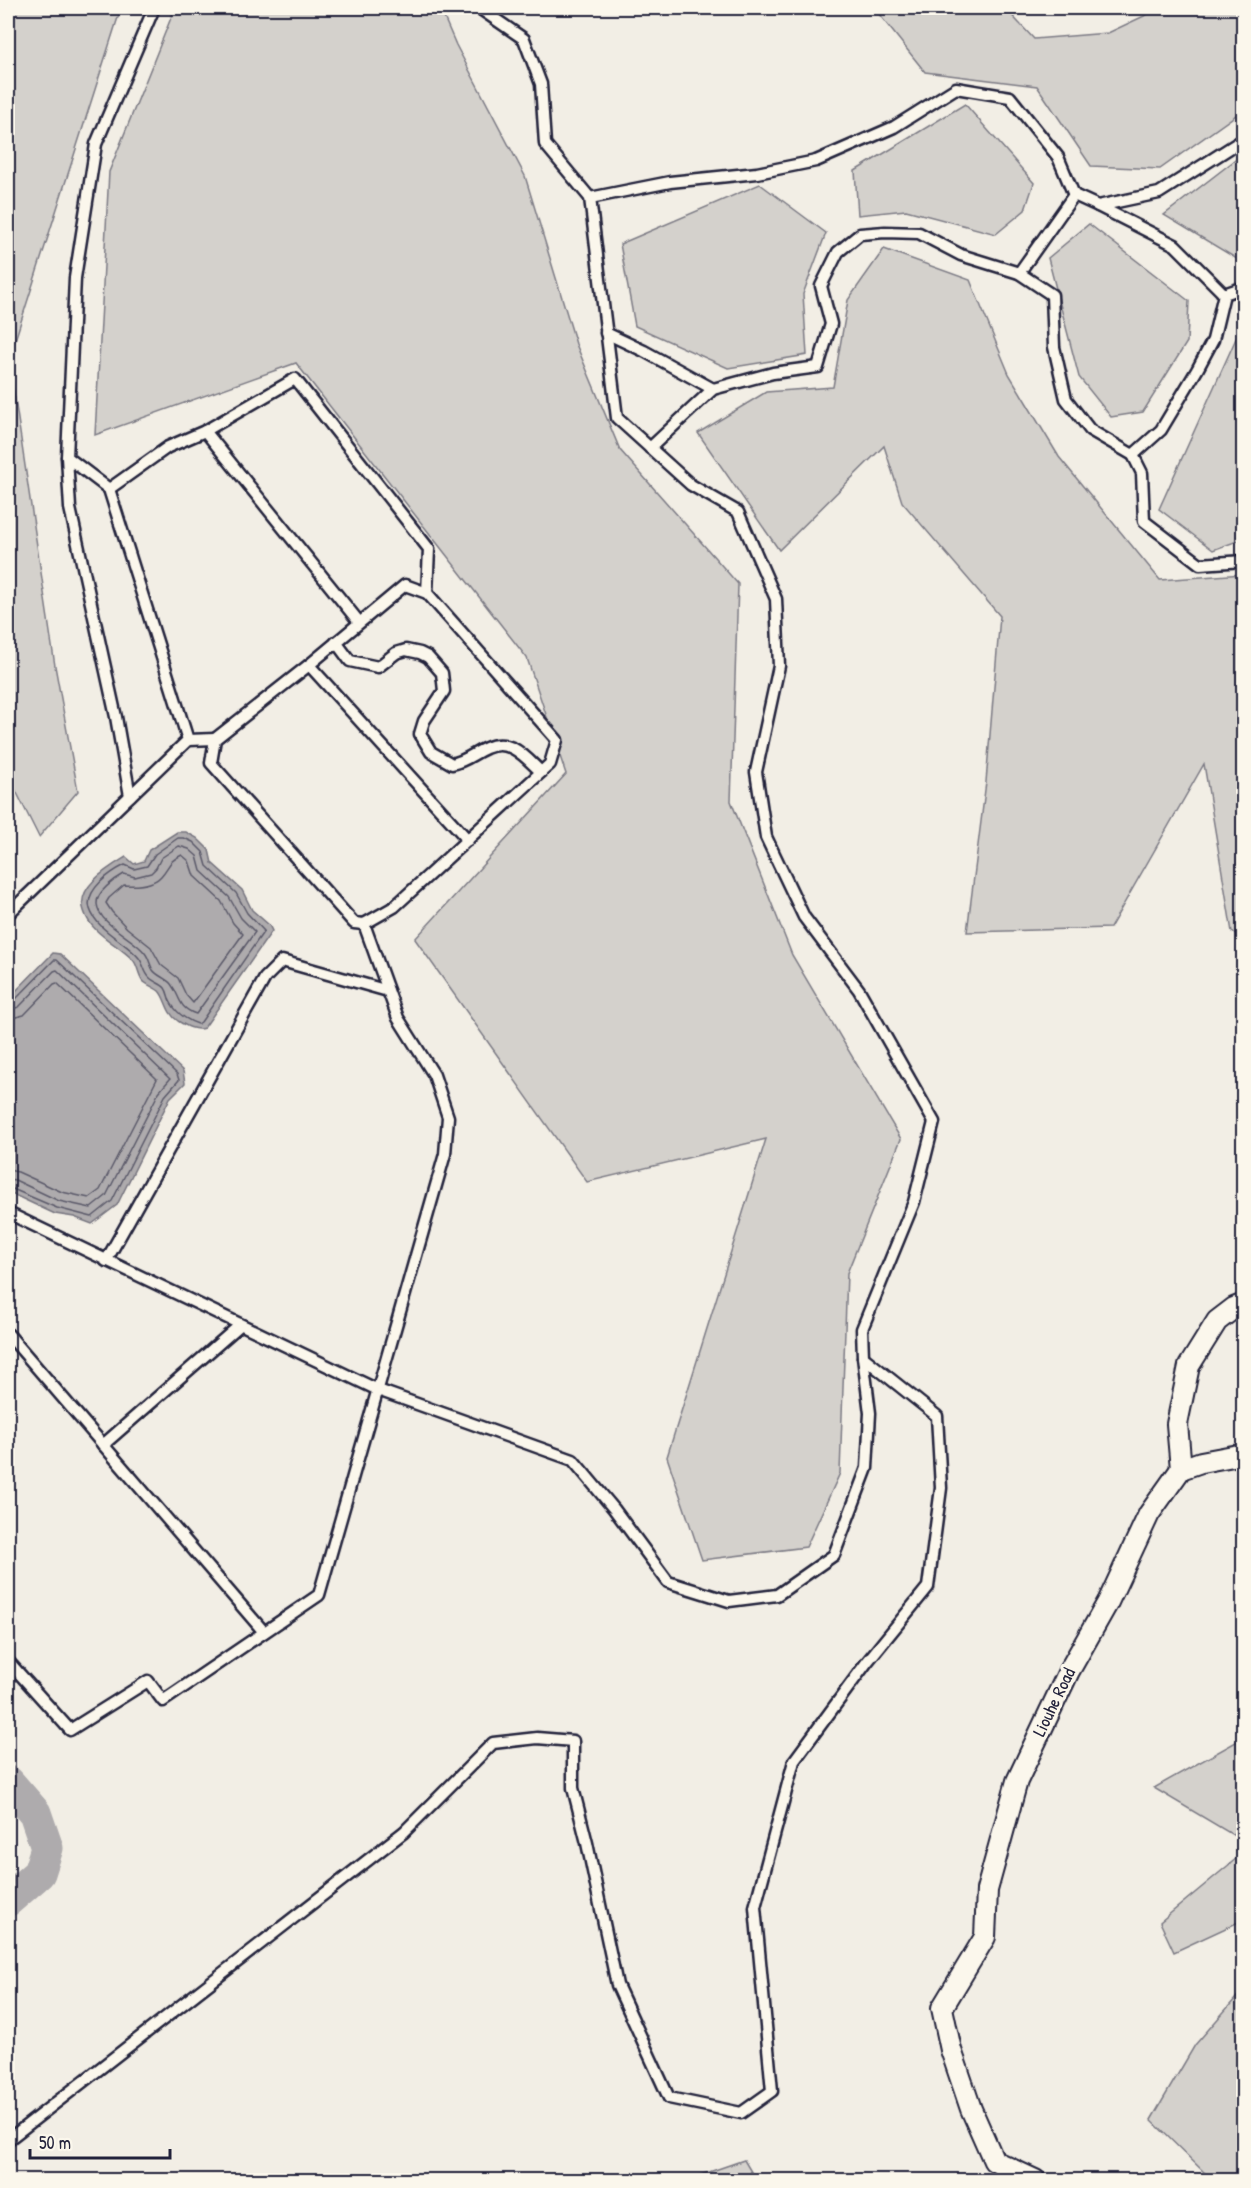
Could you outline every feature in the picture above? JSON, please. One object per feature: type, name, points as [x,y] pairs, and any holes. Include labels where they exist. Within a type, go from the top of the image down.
[{"type":"street","points":[[1244,1304],[1234,1308],[1217,1321],[1189,1366],[1178,1424],[1181,1468],[1244,1454]]},
{"type":"street","name":"Liouhe Road","points":[[1035,2181],[994,2161],[971,2109],[951,2049],[942,2008],[985,1936],[987,1890],[1017,1781],[1069,1671],[1108,1602],[1149,1514],[1181,1468]]},
{"type":"lane","points":[[130,796],[116,717],[70,508],[67,457],[75,278],[96,144],[154,8]]},
{"type":"lane","points":[[8,1213],[106,1262],[378,1390],[573,1460],[614,1509],[668,1582],[729,1601],[777,1595],[834,1555],[867,1468],[870,1413],[862,1329],[914,1202],[934,1122],[859,990],[804,917],[766,837],[756,772],[779,666],[776,599],[738,512],[691,485],[617,418],[590,198],[545,144],[541,84],[524,39],[479,8]]},
{"type":"lane","points":[[590,198],[670,182],[757,173],[816,160],[894,127],[956,88],[1010,97],[1058,157],[1074,195],[1175,245],[1224,294]]},
{"type":"lane","points":[[1098,206],[1159,193],[1244,139]]},
{"type":"lane","points":[[1019,273],[1074,195]]},
{"type":"lane","points":[[650,448],[713,389],[773,373],[818,367],[831,324],[821,286],[838,252],[860,234],[919,233],[961,255],[1019,273],[1052,295],[1054,347],[1066,399],[1090,430],[1133,455],[1142,472],[1144,521],[1200,564],[1244,561]]},
{"type":"lane","points":[[1224,294],[1244,287]]},
{"type":"lane","points":[[1133,455],[1161,430],[1197,370],[1213,340],[1224,294]]},
{"type":"lane","points":[[606,333],[713,389]]},
{"type":"lane","points":[[108,489],[168,447],[205,431],[295,379],[429,549],[427,593]]},
{"type":"lane","points":[[205,431],[360,622]]},
{"type":"lane","points":[[67,457],[108,489],[188,740]]},
{"type":"lane","points":[[8,914],[188,740],[215,739],[405,585],[427,593],[557,740],[550,764],[394,907],[364,924],[354,922],[211,763],[215,739]]},
{"type":"lane","points":[[336,642],[350,661],[378,667],[396,653],[406,650],[428,657],[442,673],[444,691],[424,721],[420,734],[431,752],[452,764],[465,761],[486,747],[501,744],[518,749],[541,772]]},
{"type":"lane","points":[[309,665],[468,840]]},
{"type":"lane","points":[[8,1661],[70,1730],[148,1681],[163,1701],[319,1595],[445,1154],[448,1117],[434,1075],[399,1017],[364,924]]},
{"type":"lane","points":[[106,1262],[265,978],[282,961],[388,990]]},
{"type":"lane","points":[[103,1445],[240,1325]]},
{"type":"lane","points":[[8,1334],[264,1632]]},
{"type":"lane","points":[[8,2139],[404,1832],[493,1743],[537,1738],[573,1741],[573,1788],[616,1985],[669,2098],[741,2112],[772,2091],[755,1907],[794,1761],[867,1662],[928,1587],[941,1488],[937,1416],[863,1357]]},
{"type":"shaded area","points":[[8,8],[121,8],[9,359],[55,666],[78,791],[39,837],[8,775]]},
{"type":"shaded area","points":[[175,8],[440,8],[456,45],[525,176],[576,344],[620,450],[738,584],[731,801],[792,955],[901,1139],[847,1273],[840,1473],[806,1547],[702,1560],[667,1457],[766,1139],[587,1182],[415,939],[566,774],[527,658],[296,363],[95,435],[109,172]]},
{"type":"shaded area","points":[[874,8],[1005,8],[1034,39],[1108,33],[1161,8],[1243,8],[1243,110],[1160,169],[1091,166],[1037,86],[925,72]]},
{"type":"shaded area","points":[[965,104],[1034,183],[1025,210],[996,234],[906,210],[858,215],[855,171]]},
{"type":"shaded area","points":[[1243,154],[1244,262],[1242,262],[1164,215]]},
{"type":"shaded area","points":[[760,184],[826,233],[803,294],[807,355],[728,368],[635,326],[620,244]]},
{"type":"shaded area","points":[[1089,224],[1189,301],[1187,342],[1143,412],[1111,417],[1079,377],[1048,258]]},
{"type":"shaded area","points":[[884,249],[970,280],[1009,374],[1059,457],[1160,580],[1243,574],[1243,936],[1232,932],[1204,764],[1110,928],[967,932],[986,782],[1000,616],[902,502],[884,446],[779,550],[698,433],[766,392],[833,387],[848,300]]},
{"type":"shaded area","points":[[1243,323],[1243,539],[1213,550],[1159,509]]},
{"type":"shaded area","points":[[1243,1738],[1243,1841],[1154,1788]]},
{"type":"shaded area","points":[[1243,1853],[1243,1920],[1174,1952],[1160,1922]]},
{"type":"shaded area","points":[[1243,1990],[1243,2180],[1212,2180],[1151,2120],[1195,2045]]},
{"type":"shaded area","points":[[744,2160],[756,2180],[686,2180]]},
{"type":"water","points":[[177,832],[186,832],[197,838],[209,850],[212,863],[242,890],[252,910],[269,925],[272,931],[204,1028],[201,1029],[187,1026],[174,1018],[159,991],[143,981],[133,960],[92,926],[84,911],[85,894],[89,886],[103,872],[126,857],[134,864],[144,861],[149,850]]},
{"type":"water","points":[[53,953],[60,954],[183,1071],[185,1083],[170,1098],[117,1205],[92,1224],[74,1217],[55,1214],[8,1192],[8,999]]},
{"type":"waterway","points":[[8,1782],[35,1813],[47,1848],[39,1873],[8,1900]]}]
